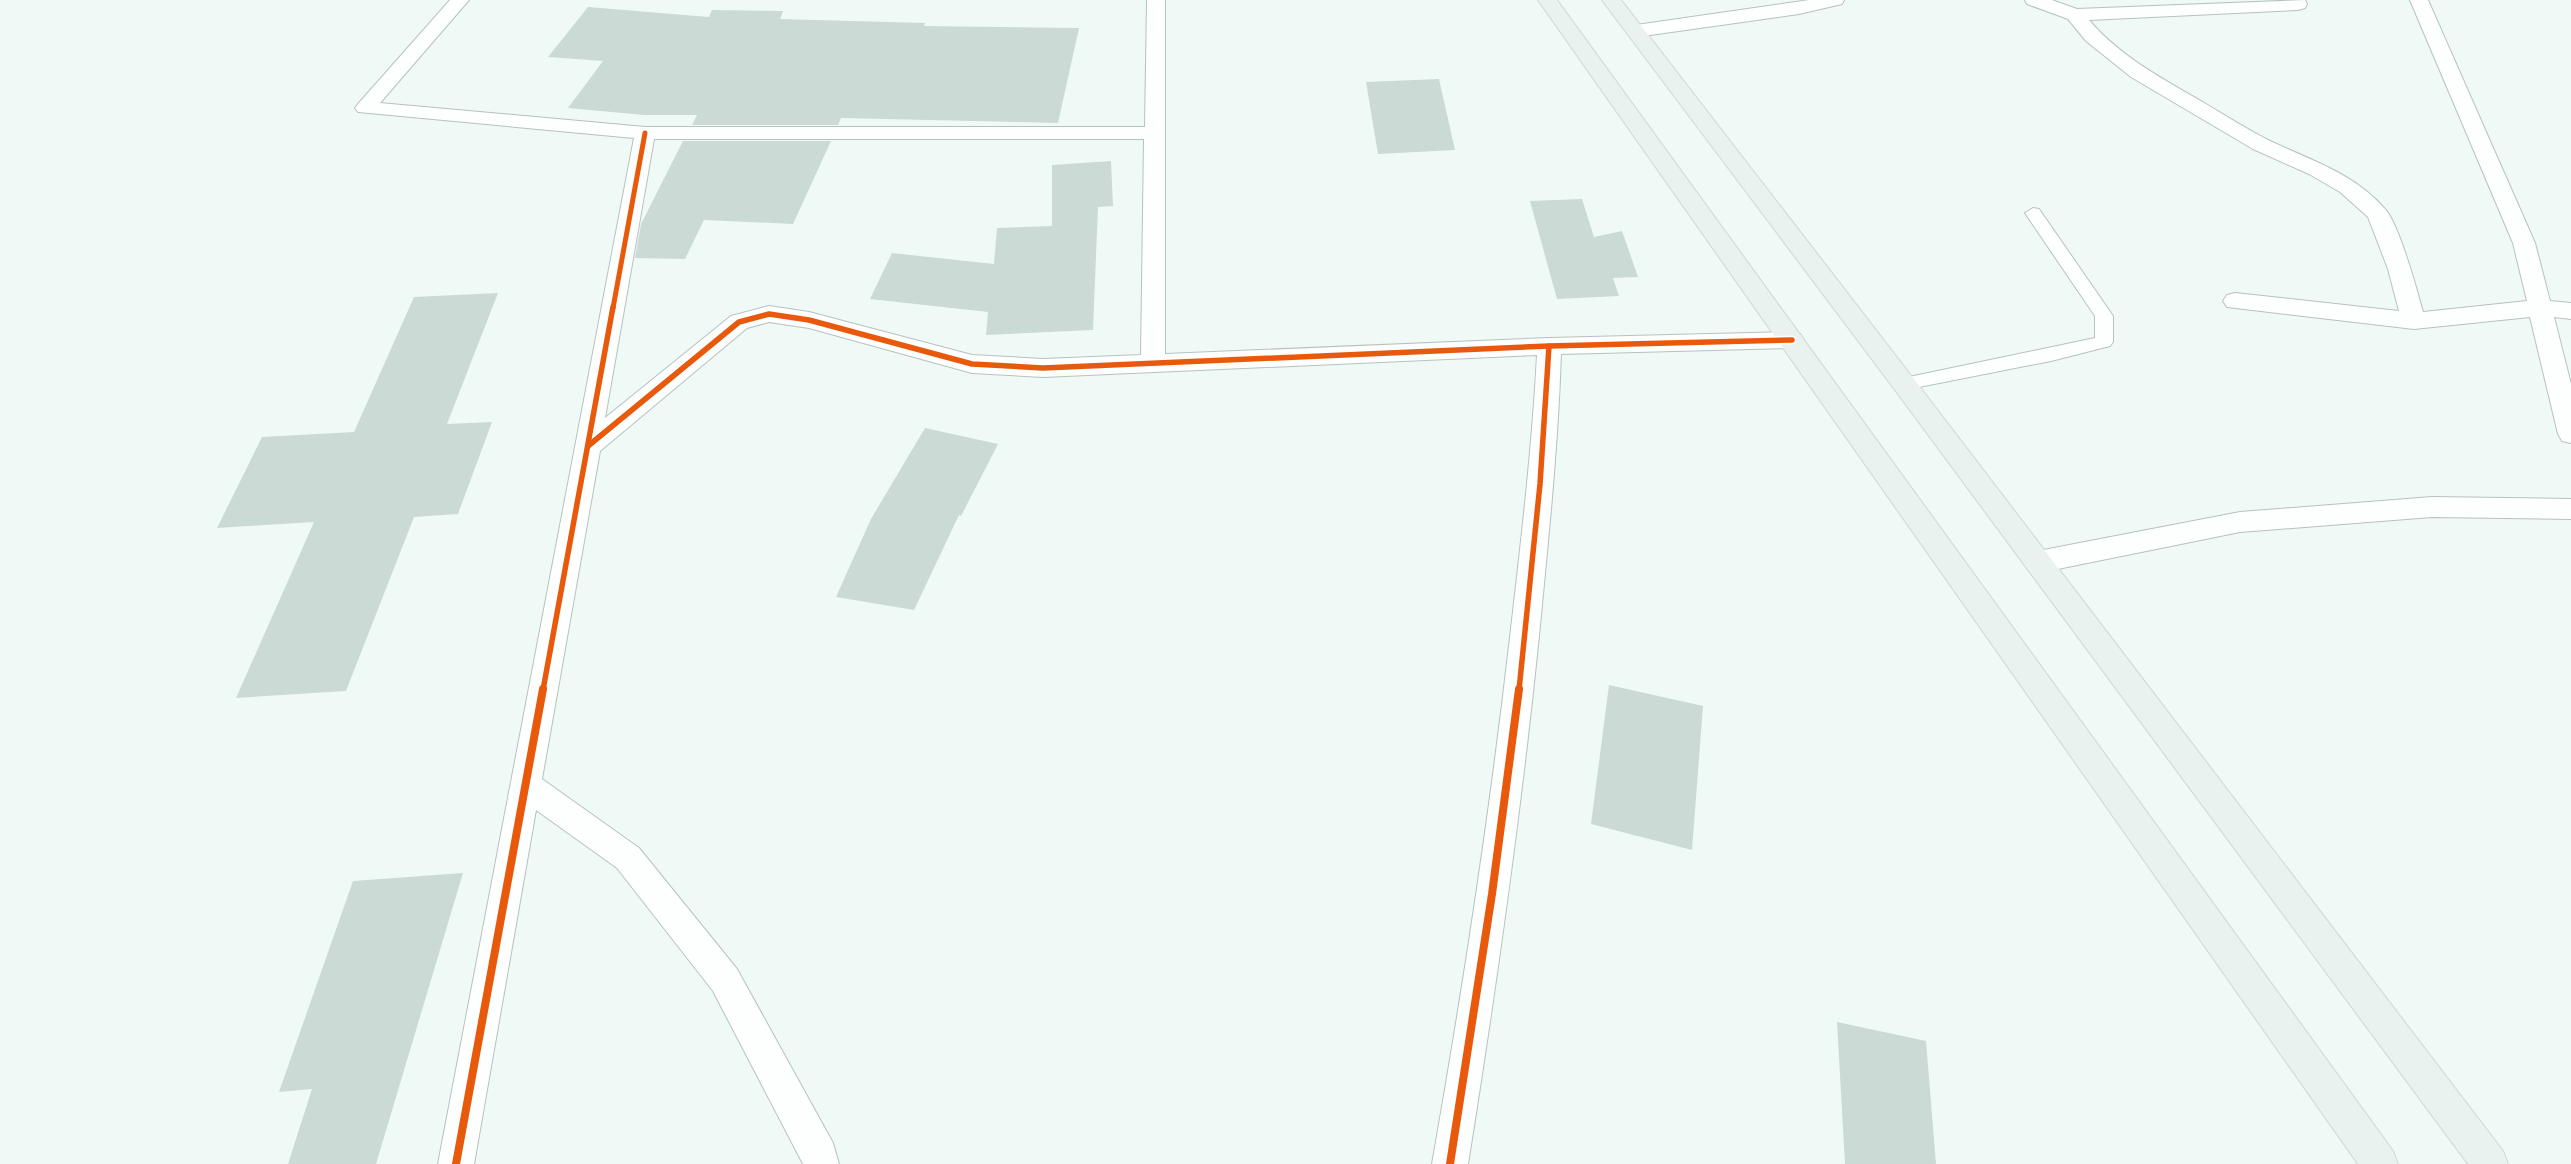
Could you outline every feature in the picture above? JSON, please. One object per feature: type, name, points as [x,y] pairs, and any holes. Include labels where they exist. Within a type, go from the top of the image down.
[{"type":"main road","points":[[1547,0],[2380,1164]]},
{"type":"main road","points":[[1611,0],[1904,384],[2490,1164]]},
{"type":"street","points":[[460,0],[365,108],[645,133],[1155,134]]},
{"type":"street","points":[[1154,364],[1156,0]]},
{"type":"street","points":[[1636,31],[1799,8],[1835,0]]},
{"type":"street","points":[[2034,0],[2075,15],[2298,4]]},
{"type":"street","points":[[2418,0],[2524,243],[2571,434]]},
{"type":"street","points":[[2075,15],[2093,37],[2138,73],[2260,144],[2317,169],[2356,194],[2378,214],[2399,269],[2414,321]]},
{"type":"street","points":[[456,1164],[645,133]]},
{"type":"street","points":[[2235,301],[2414,321],[2540,308],[2571,311]]},
{"type":"street","points":[[588,446],[739,322],[769,314],[809,320],[972,364],[1043,368],[1549,346],[1792,340]]},
{"type":"street","points":[[1450,1164],[1475,1019],[1514,738],[1547,423],[1549,346]]},
{"type":"street","points":[[2038,562],[2240,522],[2432,507],[2571,509]]},
{"type":"street","points":[[526,786],[628,858],[725,980],[820,1156],[821,1164]]},
{"type":"lane","points":[[1904,384],[2051,355],[2104,342],[2104,316],[2033,212]]},
{"type":"building","points":[[588,7],[709,17],[712,10],[783,11],[780,19],[925,23],[924,26],[1079,28],[1058,123],[841,118],[838,125],[692,125],[697,115],[644,115],[568,108],[603,61],[548,57]]},
{"type":"building","points":[[1439,79],[1455,150],[1378,154],[1366,82]]},
{"type":"building","points":[[683,141],[831,141],[793,224],[704,220],[685,259],[635,258],[641,224]]},
{"type":"building","points":[[1111,161],[1113,206],[1098,207],[1093,330],[986,335],[988,312],[870,299],[892,253],[994,264],[997,228],[1052,226],[1052,165]]},
{"type":"building","points":[[1582,199],[1594,237],[1622,231],[1638,277],[1613,278],[1619,296],[1557,299],[1530,201]]},
{"type":"building","points":[[498,293],[447,424],[492,422],[458,514],[414,517],[346,691],[236,698],[314,522],[217,528],[262,437],[354,432],[414,297]]},
{"type":"building","points":[[925,428],[998,444],[961,516],[959,515],[914,610],[836,597],[871,519]]},
{"type":"building","points":[[1609,685],[1703,706],[1692,850],[1591,824]]},
{"type":"building","points":[[463,873],[376,1164],[288,1164],[312,1089],[279,1092],[353,881]]},
{"type":"building","points":[[1837,1022],[1926,1041],[1936,1164],[1845,1164]]},
{"type":"cycle path","points":[[456,1164],[645,133]]},
{"type":"cycle path","points":[[588,446],[739,322],[769,314],[809,320],[972,364],[1043,368],[1549,346],[1792,340]]},
{"type":"cycle path","points":[[1450,1164],[1483,961],[1519,690],[1540,484],[1549,346]]}]
